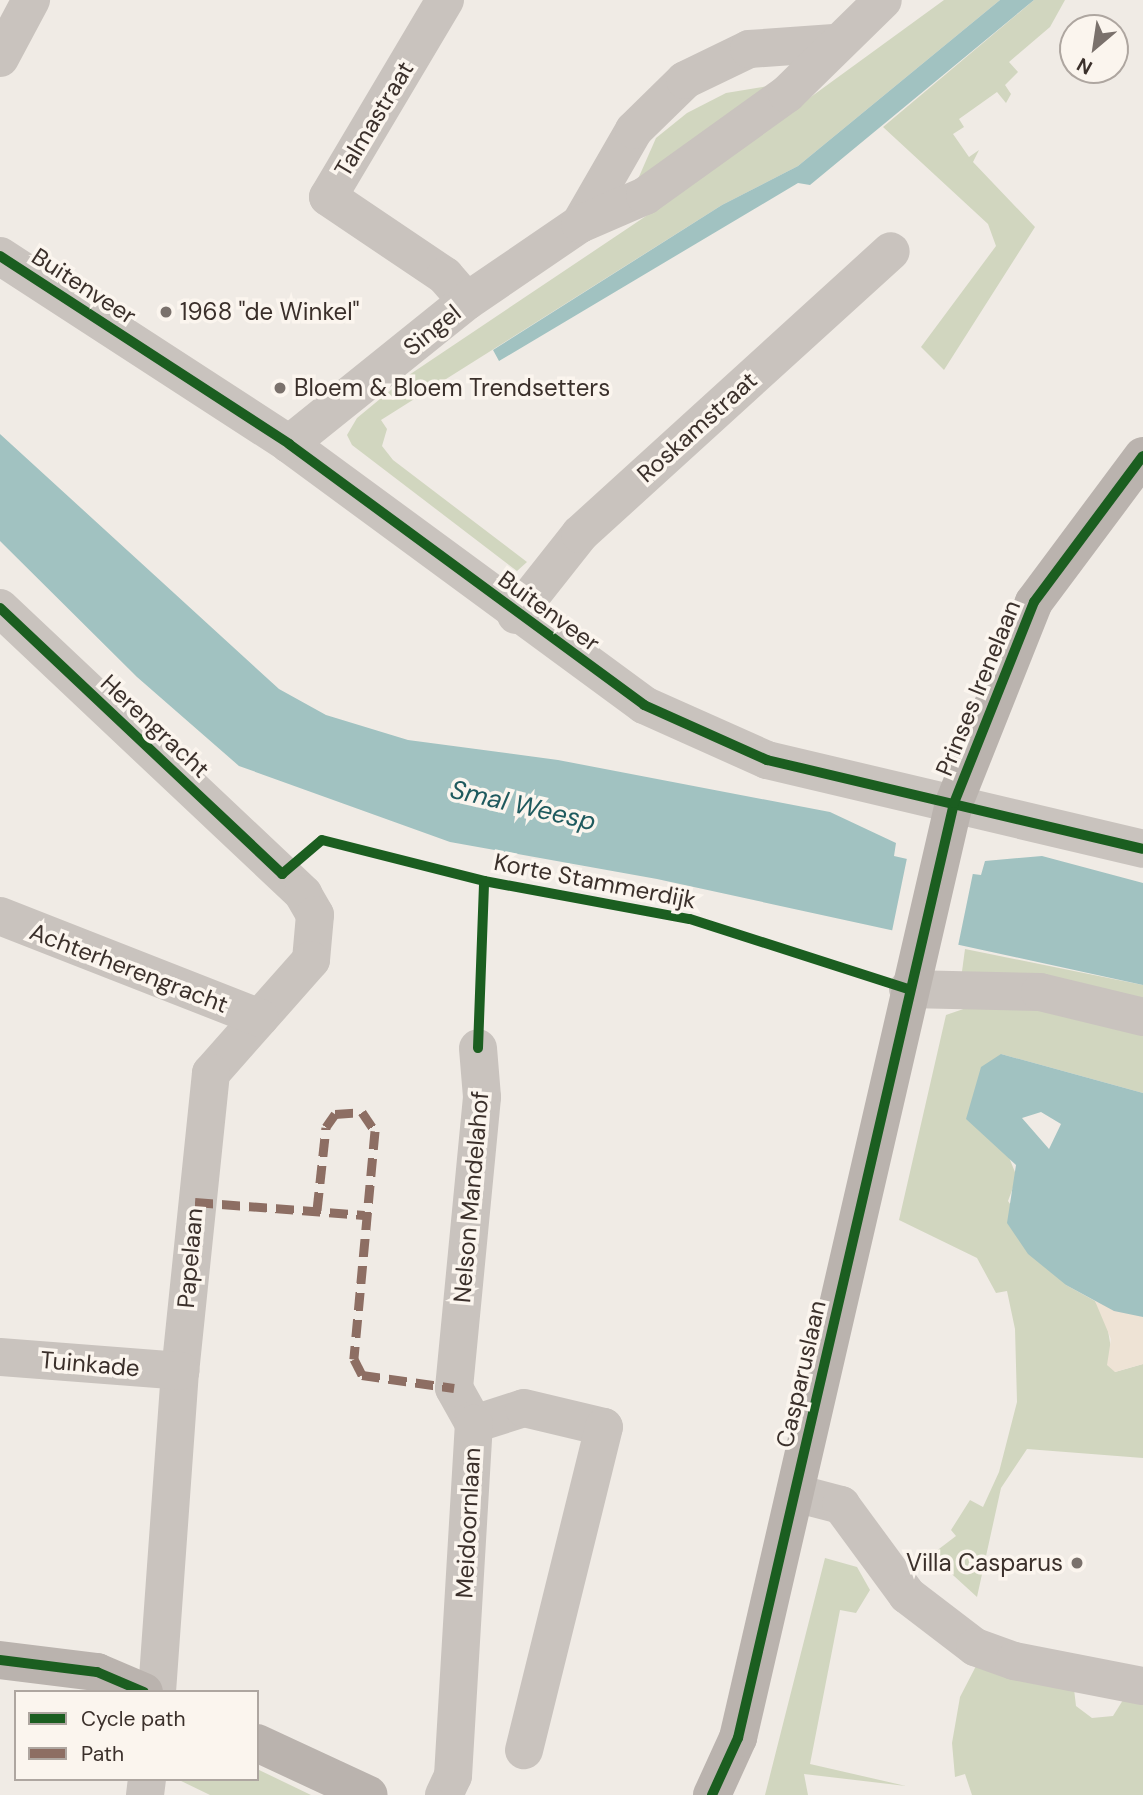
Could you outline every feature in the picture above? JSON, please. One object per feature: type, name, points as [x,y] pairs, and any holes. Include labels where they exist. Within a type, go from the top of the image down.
[{"type":"main road","name":"Prinses Irenelaan","points":[[954,803],[1034,602],[1143,456]]},
{"type":"main road","name":"Casparuslaan","points":[[712,1795],[738,1738],[954,803]]},
{"type":"main road","points":[[0,1660],[97,1672],[139,1690]]},
{"type":"main road","points":[[259,1744],[369,1795]]},
{"type":"street","points":[[0,58],[32,0]]},
{"type":"street","name":"Talmastraat","points":[[445,0],[328,197],[445,276],[467,301]]},
{"type":"street","name":"Singel","points":[[289,444],[467,301],[580,225],[645,196],[788,94],[834,43],[883,0]]},
{"type":"street","name":"Singel","points":[[580,225],[634,130],[685,80],[749,50],[834,43]]},
{"type":"street","name":"Roskamstraat","points":[[516,615],[580,534],[891,251]]},
{"type":"street","name":"Buitenveer","points":[[0,256],[289,444],[516,615],[644,705],[767,760],[1143,849]]},
{"type":"street","name":"Herengracht","points":[[0,608],[282,874]]},
{"type":"street","name":"Papelaan","points":[[158,1690],[180,1371],[211,1073],[311,960],[317,935],[303,894],[282,874]]},
{"type":"street","name":"Achterherengracht","points":[[0,916],[260,1018]]},
{"type":"street","points":[[913,974],[1040,992],[1143,1017]]},
{"type":"street","name":"Nelson Mandelahof","points":[[474,1424],[454,1388],[482,1097],[478,1048]]},
{"type":"street","name":"Tuinkade","points":[[0,1357],[180,1371]]},
{"type":"street","name":"Meidoornlaan","points":[[444,1795],[453,1776],[474,1424],[524,1408],[604,1427],[524,1750]]},
{"type":"street","points":[[795,1493],[841,1505],[907,1595],[975,1647],[1014,1661],[1143,1686]]},
{"type":"green space","points":[[944,0],[1000,0],[798,166],[722,205],[381,420],[387,429],[382,446],[393,460],[527,562],[517,571],[352,445],[347,435],[357,418],[409,375],[661,206]]},
{"type":"green space","points":[[1034,0],[1065,0],[1050,27],[1009,62],[1018,72],[1005,85],[1011,94],[1006,103],[997,92],[959,119],[964,127],[953,134],[969,157],[979,150],[973,162],[1035,227],[944,370],[921,347],[996,246],[988,224],[883,127]]},
{"type":"green space","points":[[775,85],[634,188],[656,138],[687,113],[726,93]]},
{"type":"green space","points":[[965,949],[1143,985],[1143,1009],[961,979]]},
{"type":"green space","points":[[1020,1003],[1143,1027],[1143,1093],[1001,1054],[1006,1150],[1017,1177],[1008,1201],[1066,1285],[1095,1301],[1106,1319],[1115,1372],[1143,1364],[1143,1458],[1027,1449],[1001,1488],[977,1597],[931,1555],[956,1536],[951,1530],[970,1500],[983,1507],[999,1472],[1017,1402],[1015,1329],[1007,1291],[996,1293],[977,1258],[899,1220],[946,1015],[975,1005]]},
{"type":"green space","points":[[825,1558],[857,1567],[870,1590],[856,1613],[840,1610],[810,1764],[906,1786],[804,1774],[808,1795],[765,1795]]},
{"type":"green space","points":[[976,1666],[1074,1689],[1076,1706],[1092,1718],[1113,1716],[1123,1700],[1143,1704],[1143,1795],[972,1795],[965,1774],[955,1777],[952,1743],[960,1697]]},
{"type":"green space","points":[[259,1770],[311,1795],[210,1795],[181,1781],[259,1781]]},
{"type":"shaded area","points":[[1095,1301],[1143,1317],[1143,1364],[1115,1372],[1107,1365],[1111,1339]]},
{"type":"water","points":[[1000,0],[1034,0],[810,185],[798,183],[499,361],[493,350],[722,205],[798,166]]},
{"type":"water","name":"Smal Weesp","points":[[0,434],[279,689],[326,715],[408,740],[558,760],[830,812],[896,843],[894,856],[973,874],[981,875],[985,861],[1042,856],[1143,883],[1143,985],[657,879],[450,842],[239,766],[137,677],[0,541]]},
{"type":"water","points":[[1001,1054],[1143,1093],[1143,1317],[1114,1311],[1066,1285],[1028,1254],[1007,1223],[1016,1165],[966,1119],[981,1067]],"holes":[[[1041,1112],[1061,1124],[1049,1149],[1022,1118]]]},
{"type":"pier","points":[[907,858],[973,873],[957,951],[883,935],[891,936]]},
{"type":"marked path","points":[[317,1210],[326,1127],[335,1114],[362,1112],[375,1131],[354,1359],[362,1375],[454,1388]]},
{"type":"marked path","points":[[195,1202],[365,1215]]},
{"type":"cycle path","points":[[0,256],[289,444],[644,705],[767,760],[1143,849]]},
{"type":"cycle path","points":[[712,1795],[738,1738],[954,803],[1034,602],[1143,456]]},
{"type":"cycle path","name":"Korte Stammerdijk","points":[[0,608],[282,874],[322,840],[484,881],[690,919],[908,989]]},
{"type":"cycle path","name":"Korte Stammerdijk","points":[[478,1048],[484,881]]},
{"type":"cycle path","points":[[0,1660],[97,1672],[139,1690]]},
{"type":"place","name":"1968 \"de Winkel\"","points":[[166,312]]},
{"type":"place","name":"Bloem & Bloem Trendsetters","points":[[280,388]]},
{"type":"place","name":"Villa Casparus","points":[[1077,1563]]}]
